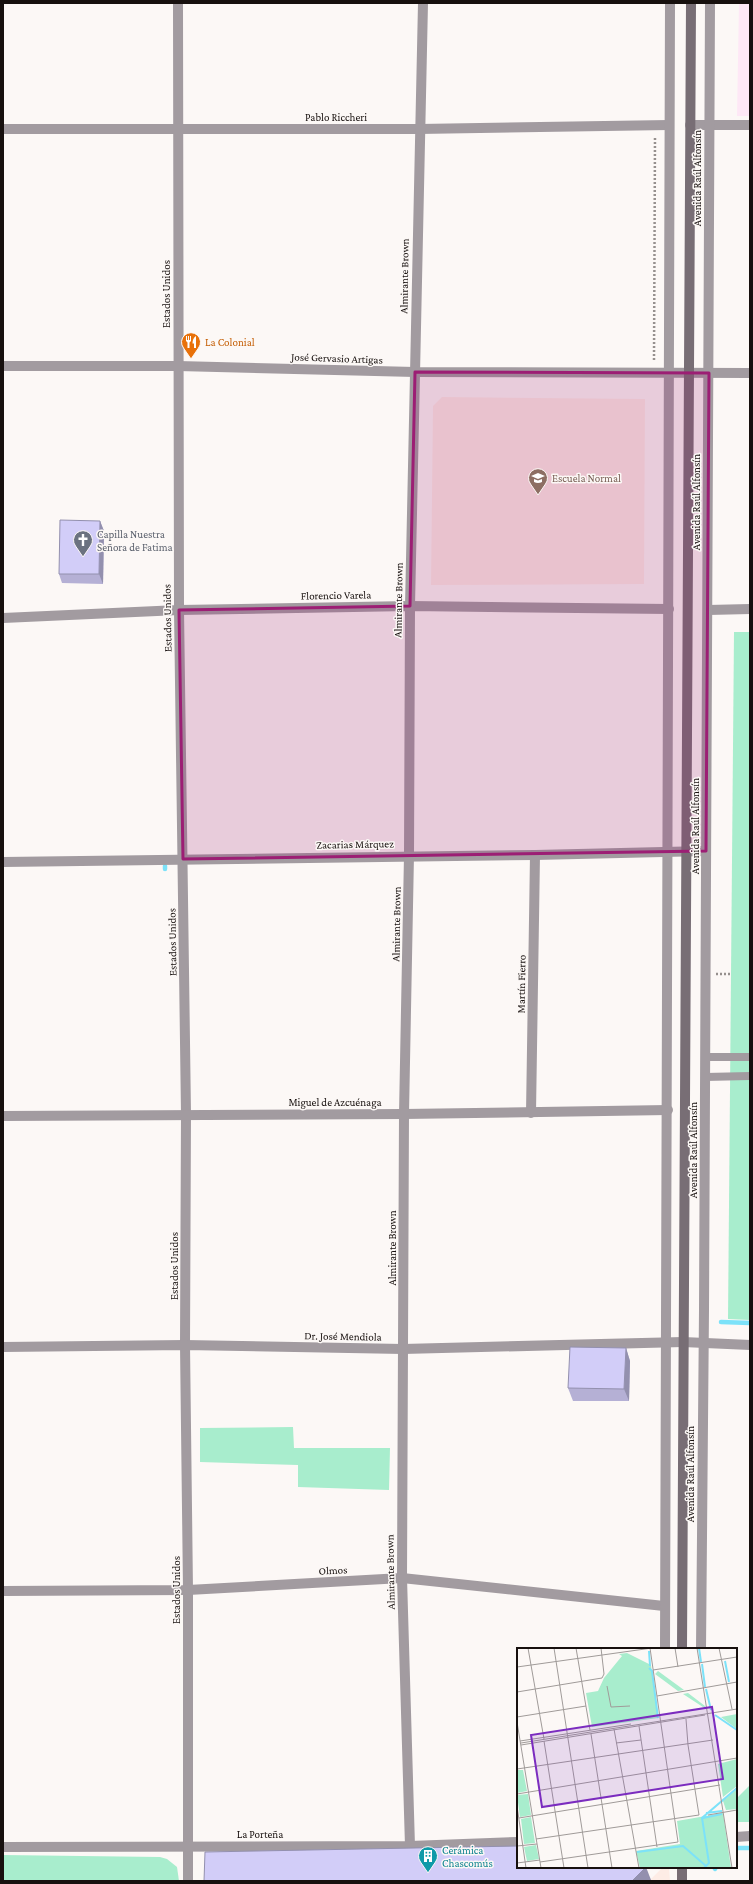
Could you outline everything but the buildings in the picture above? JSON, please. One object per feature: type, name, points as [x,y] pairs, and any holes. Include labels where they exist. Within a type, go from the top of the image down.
[{"type":"main road","name":"Avenida Raúl Alfonsín","points":[[682,1648],[691,3]]},
{"type":"main road","points":[[682,1868],[682,1881]]},
{"type":"street","name":"Estados Unidos","points":[[178,3],[177,129],[179,610],[186,1114],[185,1345],[188,1590],[188,1881]]},
{"type":"street","name":"Almirante Brown","points":[[410,1846],[402,1578],[404,1114],[409,856],[410,606],[422,3]]},
{"type":"street","points":[[665,1648],[664,1606],[668,1110],[670,3]]},
{"type":"street","name":"Avenida Raúl Alfonsín","points":[[701,1648],[706,1057],[710,3]]},
{"type":"street","points":[[690,124],[750,125]]},
{"type":"street","name":"Pablo Riccheri","points":[[3,129],[419,129],[669,125]]},
{"type":"street","name":"José Gervasio Artigas","points":[[3,366],[178,366],[415,372],[750,373]]},
{"type":"street","name":"Florencio Varela","points":[[3,618],[179,610],[410,606],[669,609]]},
{"type":"street","points":[[708,610],[750,609]]},
{"type":"street","name":"Zacarias Márquez","points":[[3,862],[535,855],[686,850],[706,851]]},
{"type":"street","name":"Martín Fierro","points":[[531,1113],[535,855]]},
{"type":"street","name":"Miguel de Azcuénaga","points":[[3,1116],[531,1113],[668,1110]]},
{"type":"street","name":"Dr. José Mendiola","points":[[3,1347],[185,1345],[403,1350],[666,1341],[750,1345]]},
{"type":"street","name":"Olmos","points":[[3,1591],[188,1590],[402,1578],[664,1606]]},
{"type":"street","points":[[737,1836],[750,1836]]},
{"type":"street","name":"La Porteña","points":[[3,1847],[410,1846],[517,1842]]},
{"type":"lane","points":[[706,1057],[750,1057]]},
{"type":"lane","points":[[705,1077],[750,1076]]},
{"type":"path","points":[[654,373],[656,125]]},
{"type":"highlighted area","points":[[415,372],[709,373],[706,851],[183,859],[179,610],[410,606]]},
{"type":"shaded area","points":[[739,3],[750,3],[750,116],[737,116]]},
{"type":"shaded area","name":"Escuela Normal","points":[[442,397],[645,399],[644,584],[431,585],[433,406]]},
{"type":"shaded area","points":[[662,1868],[669,1868],[670,1881],[649,1881]]},
{"type":"green space","points":[[734,632],[750,632],[750,1320],[728,1319]]},
{"type":"green space","points":[[293,1427],[294,1448],[390,1448],[389,1490],[298,1487],[298,1465],[200,1462],[200,1428]]},
{"type":"green space","points":[[750,1785],[750,1822],[737,1822],[737,1798]]},
{"type":"green space","points":[[3,1855],[160,1857],[167,1859],[177,1867],[179,1881],[3,1881]]},
{"type":"waterway","points":[[721,1322],[750,1323]]},
{"type":"waterway","points":[[737,1848],[750,1848]]},
{"type":"place","name":"La Colonial","points":[[191,359]]},
{"type":"place","name":"Escuela Normal","points":[[538,495]]},
{"type":"place","name":"Capilla Nuestra Señora de Fatima","points":[[83,557]]},
{"type":"place","name":"Cerámica Chascomús","points":[[428,1873]]}]
